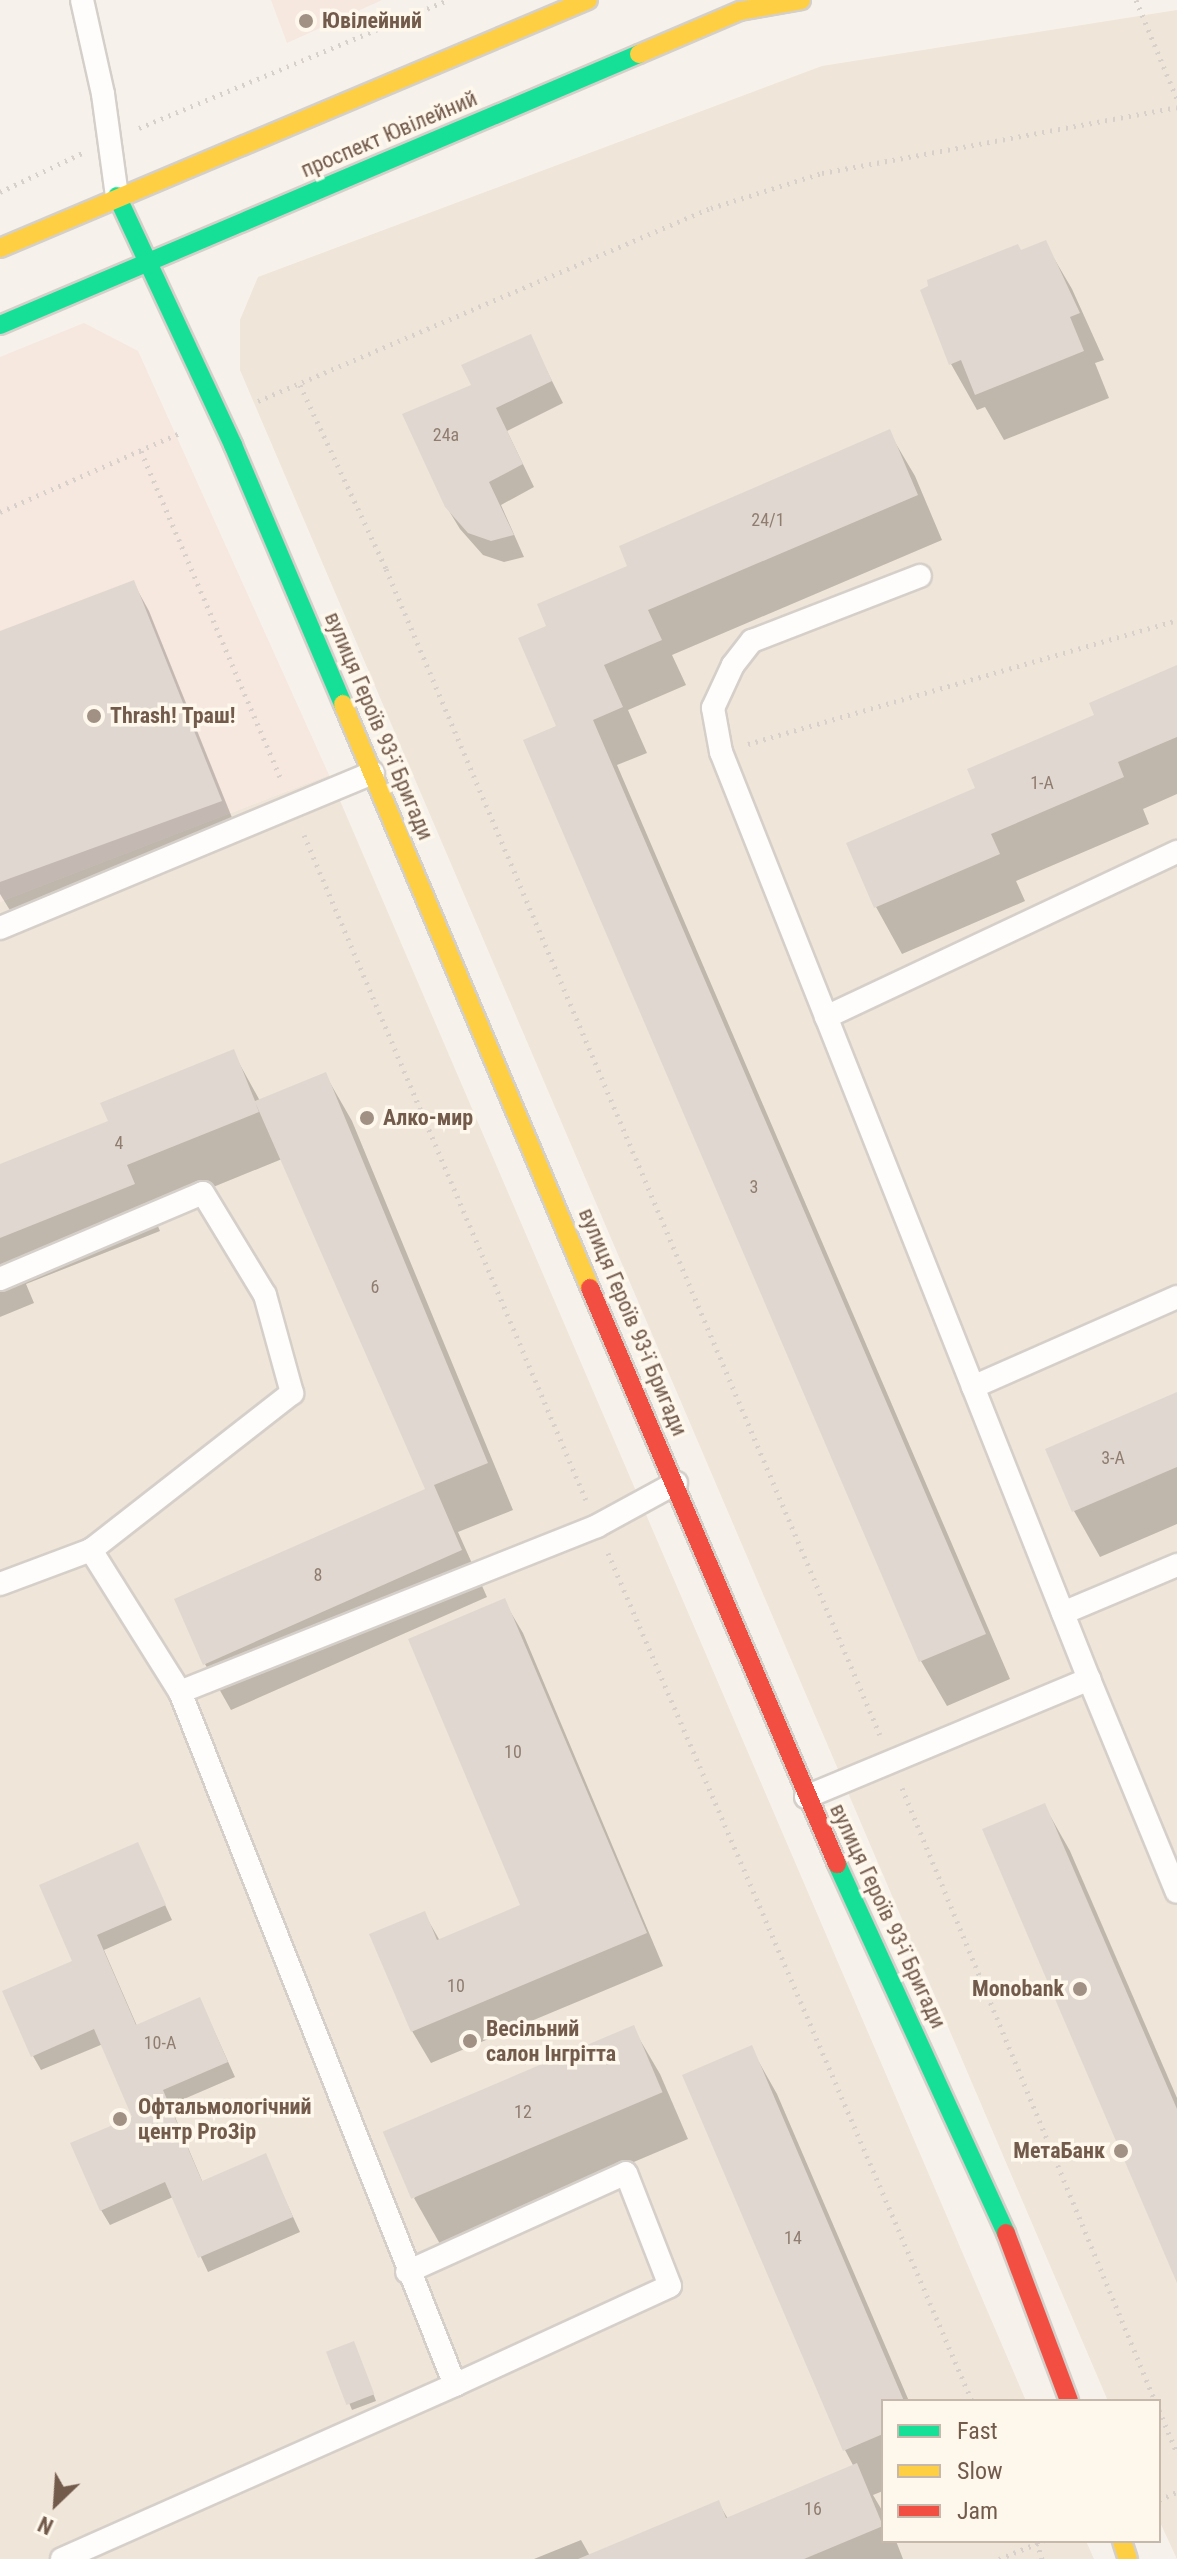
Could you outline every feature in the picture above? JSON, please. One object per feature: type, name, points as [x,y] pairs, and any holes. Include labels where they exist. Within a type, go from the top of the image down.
[{"type":"street","points":[[0,248],[117,196],[588,0]]},
{"type":"street","name":"проспект Ювілейний","points":[[0,325],[740,11],[801,0]]},
{"type":"street","name":"вулиця Героїв 93-ї Бригади","points":[[117,196],[233,445],[676,1483],[806,1797],[995,2202],[1068,2399]]},
{"type":"lane","points":[[82,0],[103,94],[117,196]]},
{"type":"lane","points":[[920,576],[752,641],[733,665],[713,708],[721,752],[1089,1679],[1171,1863],[1177,1892]]},
{"type":"lane","points":[[0,928],[373,773]]},
{"type":"lane","points":[[826,1017],[1177,852]]},
{"type":"lane","points":[[0,1279],[203,1193],[265,1295],[292,1393],[91,1550],[0,1584]]},
{"type":"lane","points":[[973,1387],[1177,1297]]},
{"type":"lane","points":[[180,1692],[597,1526],[676,1483]]},
{"type":"lane","points":[[91,1550],[180,1692],[407,2272],[455,2385]]},
{"type":"lane","points":[[1063,1613],[1177,1565]]},
{"type":"lane","points":[[806,1797],[1089,1679]]},
{"type":"lane","points":[[62,2559],[670,2286],[626,2173],[407,2272]]},
{"type":"path","points":[[138,129],[448,0]]},
{"type":"path","points":[[1136,0],[1177,99]]},
{"type":"path","points":[[0,512],[217,416],[300,385],[738,199],[822,173],[1177,107]]},
{"type":"path","points":[[0,192],[95,147]]},
{"type":"path","points":[[300,385],[386,569],[892,1763],[1154,2399]]},
{"type":"path","points":[[141,451],[971,2399]]},
{"type":"path","points":[[721,752],[1177,620]]},
{"type":"path","points":[[1161,2415],[1177,2453]]},
{"type":"path","points":[[999,2559],[1037,2543]]},
{"type":"shaded area","name":"Ювілейний","points":[[271,0],[382,0],[287,43]]},
{"type":"shaded area","points":[[1177,10],[1177,2559],[1161,2524],[1161,2399],[1107,2399],[240,370],[240,320],[258,277],[822,66]]},
{"type":"shaded area","points":[[84,323],[138,351],[329,775],[0,902],[0,357]]},
{"type":"shaded area","points":[[329,775],[1025,2399],[881,2399],[881,2543],[1087,2543],[1094,2559],[0,2559],[0,902]]},
{"type":"building","points":[[1046,240],[1080,313],[1070,317],[1084,351],[975,395],[961,360],[949,365],[920,290],[928,286],[927,280],[1018,244],[1021,250]]},
{"type":"building","points":[[531,334],[552,381],[496,408],[523,464],[489,482],[514,535],[491,541],[468,533],[445,507],[402,414],[471,385],[461,365]]},
{"type":"building","points":[[890,429],[918,495],[648,610],[662,640],[604,665],[623,707],[593,720],[986,1634],[919,1662],[523,740],[556,726],[518,638],[546,626],[537,604],[627,566],[619,546]]},
{"type":"building","name":"Thrash! Траш!","points":[[134,580],[222,801],[0,882],[0,631]]},
{"type":"building","points":[[1177,665],[1177,737],[1118,762],[1124,777],[991,834],[1000,854],[874,908],[846,843],[975,788],[967,769],[1094,715],[1089,703]]},
{"type":"building","points":[[234,1049],[255,1101],[326,1072],[488,1463],[434,1485],[462,1550],[203,1665],[174,1599],[425,1489],[255,1102],[259,1112],[127,1165],[135,1184],[0,1238],[0,1164],[108,1121],[100,1103]]},
{"type":"building","points":[[1177,1392],[1177,1467],[1072,1512],[1045,1449]]},
{"type":"building","points":[[505,1598],[647,1933],[411,2032],[369,1934],[425,1911],[437,1940],[520,1905],[408,1639]]},
{"type":"building","points":[[1045,1803],[1177,2109],[1177,2283],[982,1829]]},
{"type":"building","points":[[138,1842],[166,1905],[97,1935],[136,2025],[200,1997],[228,2062],[163,2090],[202,2181],[266,2153],[293,2217],[198,2258],[165,2182],[100,2211],[70,2143],[132,2117],[94,2029],[31,2057],[2,1991],[72,1961],[39,1885]]},
{"type":"building","points":[[634,2025],[663,2092],[411,2199],[383,2132]]},
{"type":"building","points":[[752,2045],[903,2399],[881,2399],[881,2435],[843,2451],[682,2075]]},
{"type":"building","points":[[354,2341],[374,2394],[346,2405],[326,2352]]},
{"type":"building","points":[[857,2463],[881,2527],[804,2559],[578,2559],[719,2500],[726,2518]]},
{"type":"traffic: fast","points":[[0,325],[639,54]]},
{"type":"traffic: fast","points":[[117,196],[233,445],[343,704]]},
{"type":"traffic: fast","points":[[837,1864],[1006,2233]]},
{"type":"traffic: slow","points":[[0,248],[588,0]]},
{"type":"traffic: slow","points":[[639,54],[740,11],[801,0]]},
{"type":"traffic: slow","points":[[343,704],[590,1288]]},
{"type":"traffic: slow","points":[[1123,2543],[1128,2559]]},
{"type":"traffic: jam","points":[[590,1288],[837,1864]]},
{"type":"traffic: jam","points":[[1006,2233],[1068,2399]]},
{"type":"place","name":"Ювілейний","points":[[306,21]]},
{"type":"place","name":"Thrash! Траш!","points":[[94,716]]},
{"type":"place","name":"Алко-мир","points":[[367,1118]]},
{"type":"place","name":"Monobank","points":[[1080,1989]]},
{"type":"place","name":"Весільний салон Інгрітта","points":[[470,2041]]},
{"type":"place","name":"Офтальмологічний центр ProЗір","points":[[120,2119]]},
{"type":"place","name":"МетаБанк","points":[[1121,2151]]}]
